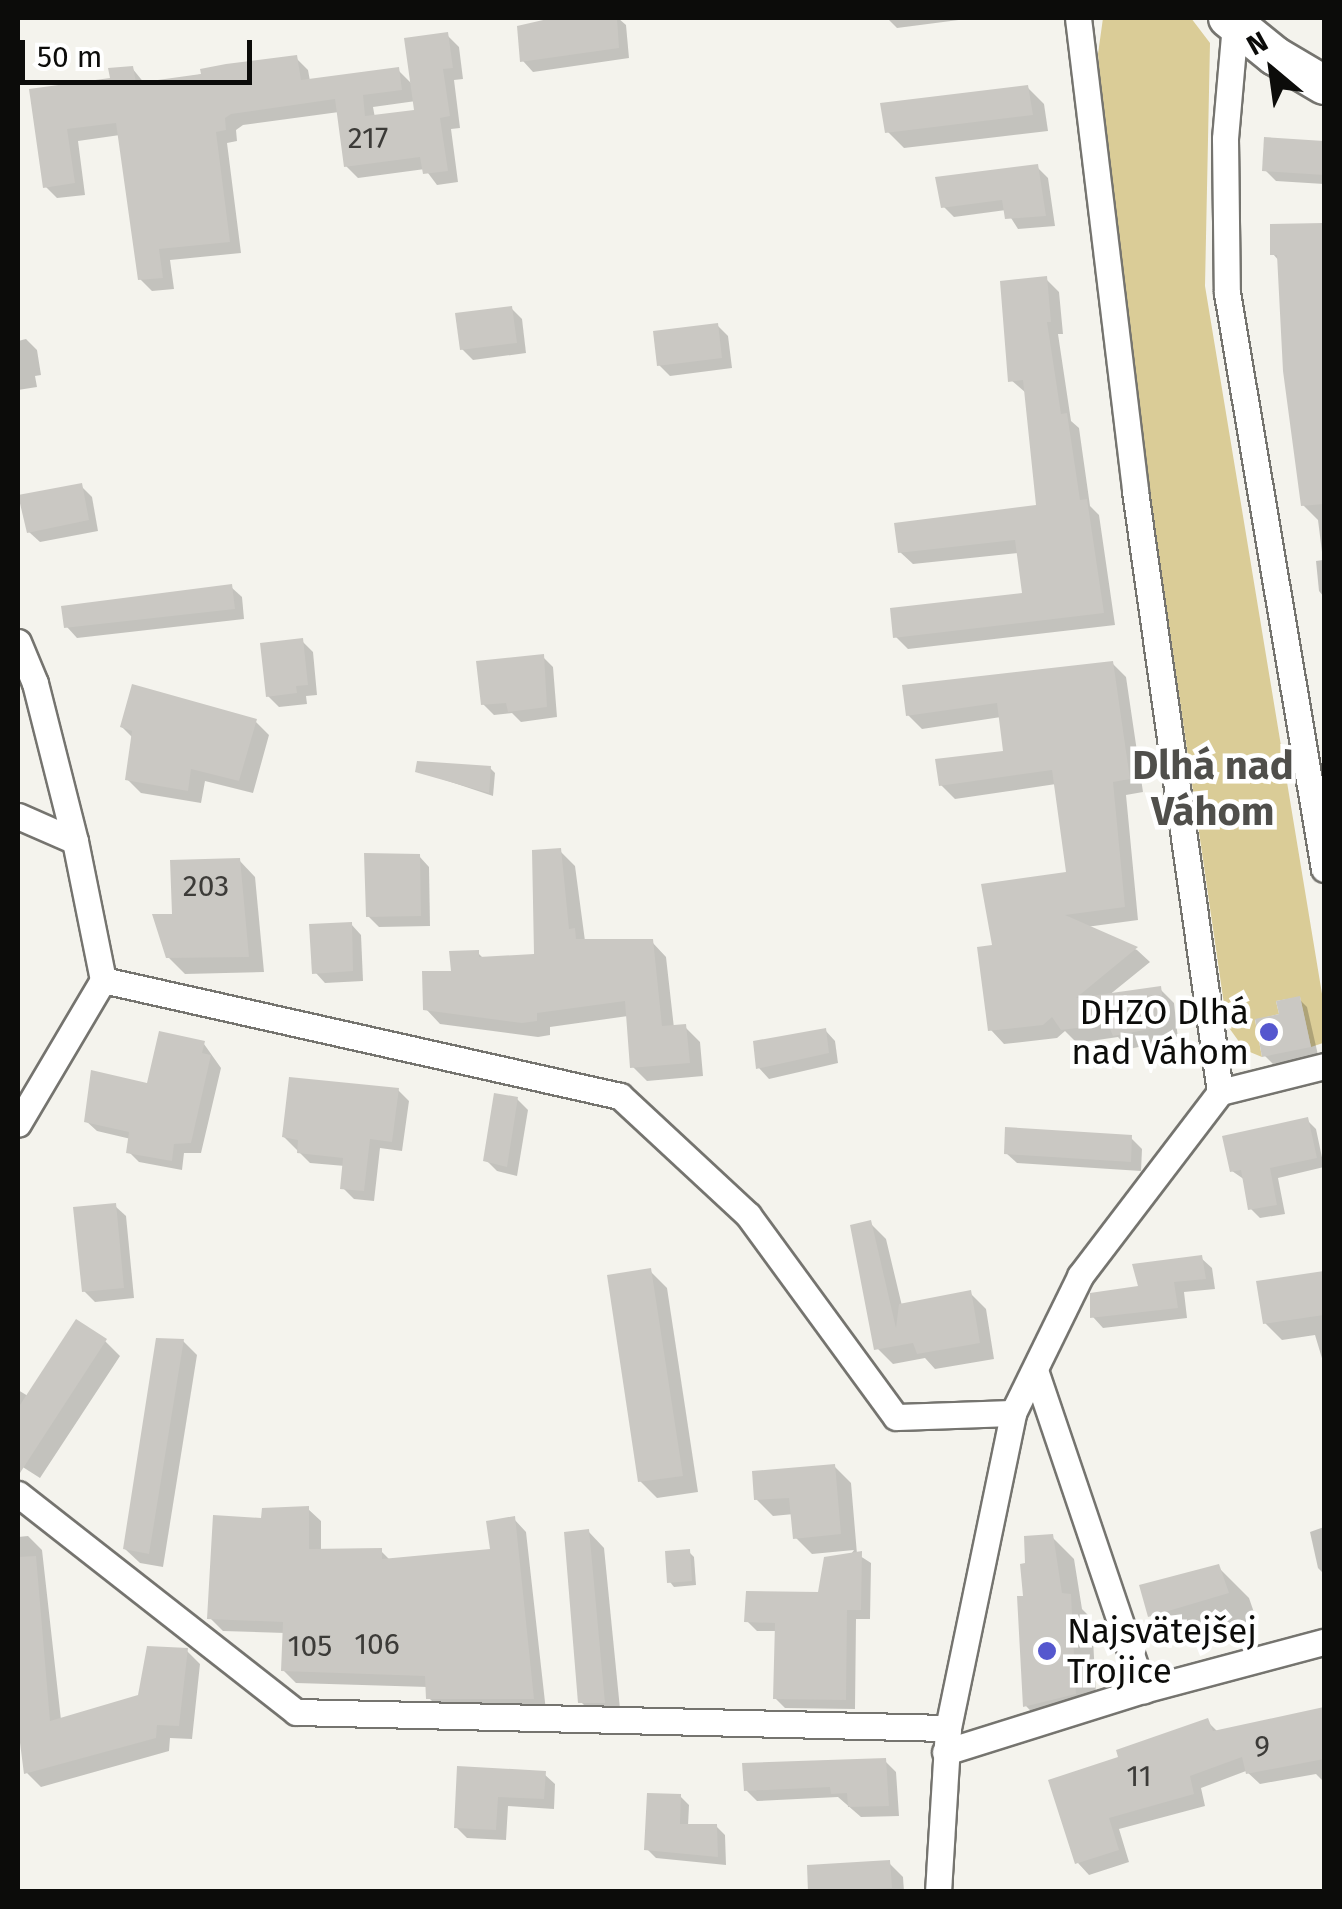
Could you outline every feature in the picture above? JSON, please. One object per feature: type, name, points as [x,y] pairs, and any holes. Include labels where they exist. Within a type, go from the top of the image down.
[{"type":"main road","points":[[1232,21],[1275,56],[1324,85]]},
{"type":"street","points":[[1078,18],[1138,511],[1220,1092]]},
{"type":"street","points":[[1232,21],[1225,139],[1227,293],[1324,868]]},
{"type":"street","points":[[18,642],[34,683],[74,840],[103,980],[18,1124]]},
{"type":"street","points":[[18,816],[74,840]]},
{"type":"street","points":[[103,980],[620,1096],[748,1215],[896,1417],[1013,1413]]},
{"type":"street","points":[[938,1892],[946,1740],[1013,1413],[1080,1276],[1220,1092],[1324,1066]]},
{"type":"street","points":[[1036,1372],[1143,1690]]},
{"type":"street","points":[[18,1494],[296,1712],[946,1740],[1324,1642]]},
{"type":"shaded area","points":[[1103,18],[1191,18],[1210,43],[1205,286],[1324,1006],[1323,1043],[1311,1047],[1300,997],[1276,1001],[1279,1014],[1255,1020],[1262,1057],[1245,1050],[1227,1025],[1111,226],[1098,54]]},
{"type":"building","points":[[552,18],[617,18],[619,48],[520,62],[517,26]]},
{"type":"building","points":[[448,32],[453,68],[443,69],[450,116],[440,118],[448,171],[423,174],[420,157],[344,167],[335,99],[231,114],[225,118],[226,130],[216,132],[230,242],[159,249],[163,278],[138,280],[116,123],[67,129],[75,183],[43,188],[29,89],[110,78],[108,68],[133,66],[136,83],[201,74],[200,69],[226,64],[297,55],[301,80],[399,67],[402,90],[363,95],[365,116],[414,110],[404,38]]},
{"type":"building","points":[[1028,85],[1033,115],[885,133],[880,103]]},
{"type":"building","points":[[1264,137],[1324,141],[1324,175],[1262,171]]},
{"type":"building","points":[[1038,164],[1046,216],[1005,219],[1002,200],[941,208],[935,177]]},
{"type":"building","points":[[1324,223],[1324,504],[1301,506],[1283,371],[1277,255],[1270,255],[1270,224]]},
{"type":"building","points":[[1047,276],[1051,322],[1047,322],[1061,414],[1067,413],[1080,500],[1087,499],[1104,613],[893,638],[890,608],[1022,593],[1015,540],[898,553],[894,523],[1036,505],[1023,380],[1008,382],[1000,281]]},
{"type":"building","points":[[512,306],[517,343],[460,350],[455,313]]},
{"type":"building","points":[[718,323],[722,358],[657,366],[653,331]]},
{"type":"building","points":[[82,483],[89,520],[27,533],[18,495]]},
{"type":"building","points":[[232,584],[235,609],[64,628],[61,606]]},
{"type":"building","points":[[303,638],[308,685],[296,686],[297,693],[266,697],[260,643]]},
{"type":"building","points":[[544,654],[547,707],[508,712],[506,703],[481,705],[476,661]]},
{"type":"building","points":[[1113,661],[1130,779],[1113,782],[1125,907],[1065,915],[1138,947],[1076,998],[1161,986],[1166,1026],[1113,1036],[1108,1024],[1061,1030],[1052,1017],[1043,1025],[988,1031],[977,947],[992,945],[981,884],[1066,872],[1052,770],[939,786],[935,759],[1003,751],[997,703],[906,716],[902,685]]},
{"type":"building","points":[[132,684],[257,719],[239,781],[191,769],[188,791],[125,780],[132,731],[120,727]]},
{"type":"building","points":[[417,761],[491,766],[489,793],[415,772]]},
{"type":"building","points":[[561,848],[569,929],[575,928],[576,939],[653,939],[662,1026],[686,1024],[690,1063],[630,1068],[625,1001],[537,1013],[537,1021],[522,1023],[423,1010],[422,971],[451,971],[449,951],[479,950],[479,957],[534,954],[532,850]]},
{"type":"building","points":[[364,853],[420,854],[421,916],[366,917]]},
{"type":"building","points":[[240,858],[249,957],[166,958],[152,914],[172,914],[170,860]]},
{"type":"building","points":[[352,922],[353,971],[312,974],[309,924]]},
{"type":"building","points":[[1300,996],[1311,1047],[1262,1057],[1255,1019],[1279,1014],[1276,1001]]},
{"type":"building","points":[[826,1028],[829,1053],[756,1069],[753,1041]]},
{"type":"building","points":[[159,1031],[205,1041],[202,1053],[211,1055],[191,1143],[174,1144],[172,1161],[126,1153],[129,1132],[84,1122],[91,1070],[147,1083]]},
{"type":"building","points":[[289,1077],[399,1088],[392,1142],[370,1139],[364,1191],[340,1189],[343,1158],[297,1153],[298,1140],[282,1137]]},
{"type":"building","points":[[494,1093],[518,1097],[507,1167],[483,1161]]},
{"type":"building","points":[[1308,1117],[1317,1158],[1270,1168],[1277,1205],[1248,1210],[1241,1170],[1230,1172],[1222,1136]]},
{"type":"building","points":[[1005,1127],[1132,1135],[1131,1162],[1004,1154]]},
{"type":"building","points":[[116,1203],[124,1288],[82,1292],[73,1207]]},
{"type":"building","points":[[871,1220],[896,1328],[899,1304],[971,1290],[980,1343],[917,1354],[913,1343],[874,1350],[850,1225]]},
{"type":"building","points":[[1202,1255],[1206,1279],[1174,1282],[1178,1308],[1090,1318],[1090,1293],[1138,1286],[1132,1264]]},
{"type":"building","points":[[651,1268],[683,1476],[638,1482],[607,1275]]},
{"type":"building","points":[[1324,1271],[1324,1315],[1263,1324],[1256,1281]]},
{"type":"building","points":[[76,1319],[107,1339],[18,1476],[18,1408]]},
{"type":"building","points":[[156,1338],[184,1339],[149,1554],[123,1549]]},
{"type":"building","points":[[835,1464],[841,1534],[793,1539],[789,1498],[754,1500],[752,1471]]},
{"type":"building","points":[[309,1506],[309,1549],[382,1548],[382,1559],[490,1549],[486,1521],[515,1516],[534,1699],[426,1699],[425,1676],[281,1671],[283,1622],[207,1619],[213,1515],[261,1518],[262,1508]]},
{"type":"building","points":[[589,1529],[605,1703],[578,1703],[564,1532]]},
{"type":"building","name":"Najsvätejšej Trojice","points":[[1053,1534],[1062,1593],[1071,1594],[1076,1694],[1023,1707],[1017,1596],[1023,1596],[1020,1564],[1025,1563],[1024,1536]]},
{"type":"building","points":[[690,1549],[692,1581],[667,1583],[665,1551]]},
{"type":"building","points":[[862,1551],[861,1610],[847,1610],[846,1700],[773,1699],[775,1623],[744,1622],[746,1591],[818,1592],[824,1557]]},
{"type":"building","points":[[36,1556],[50,1721],[138,1695],[147,1646],[188,1648],[179,1726],[157,1725],[156,1738],[24,1774],[18,1727],[18,1557]]},
{"type":"building","points":[[1219,1564],[1229,1593],[1148,1617],[1139,1585]]},
{"type":"building","points":[[1324,1707],[1324,1759],[1246,1774],[1242,1757],[1190,1776],[1194,1794],[1109,1818],[1119,1850],[1075,1864],[1048,1780],[1118,1757],[1116,1750],[1208,1718],[1213,1731]]},
{"type":"building","points":[[886,1758],[889,1806],[848,1807],[847,1793],[831,1794],[830,1787],[744,1791],[742,1763]]},
{"type":"building","points":[[457,1766],[546,1771],[544,1799],[498,1797],[496,1830],[454,1828]]},
{"type":"building","points":[[647,1793],[681,1794],[680,1824],[717,1824],[718,1857],[644,1850]]},
{"type":"building","points":[[890,1860],[892,1888],[808,1892],[807,1865]]},
{"type":"place","name":"DHZO Dlhá nad Váhom","points":[[1269,1032]]},
{"type":"place","name":"Najsvätejšej Trojice","points":[[1047,1651]]},
{"type":"district","name":"Dlhá nad Váhom","points":[[1213,789]]}]
